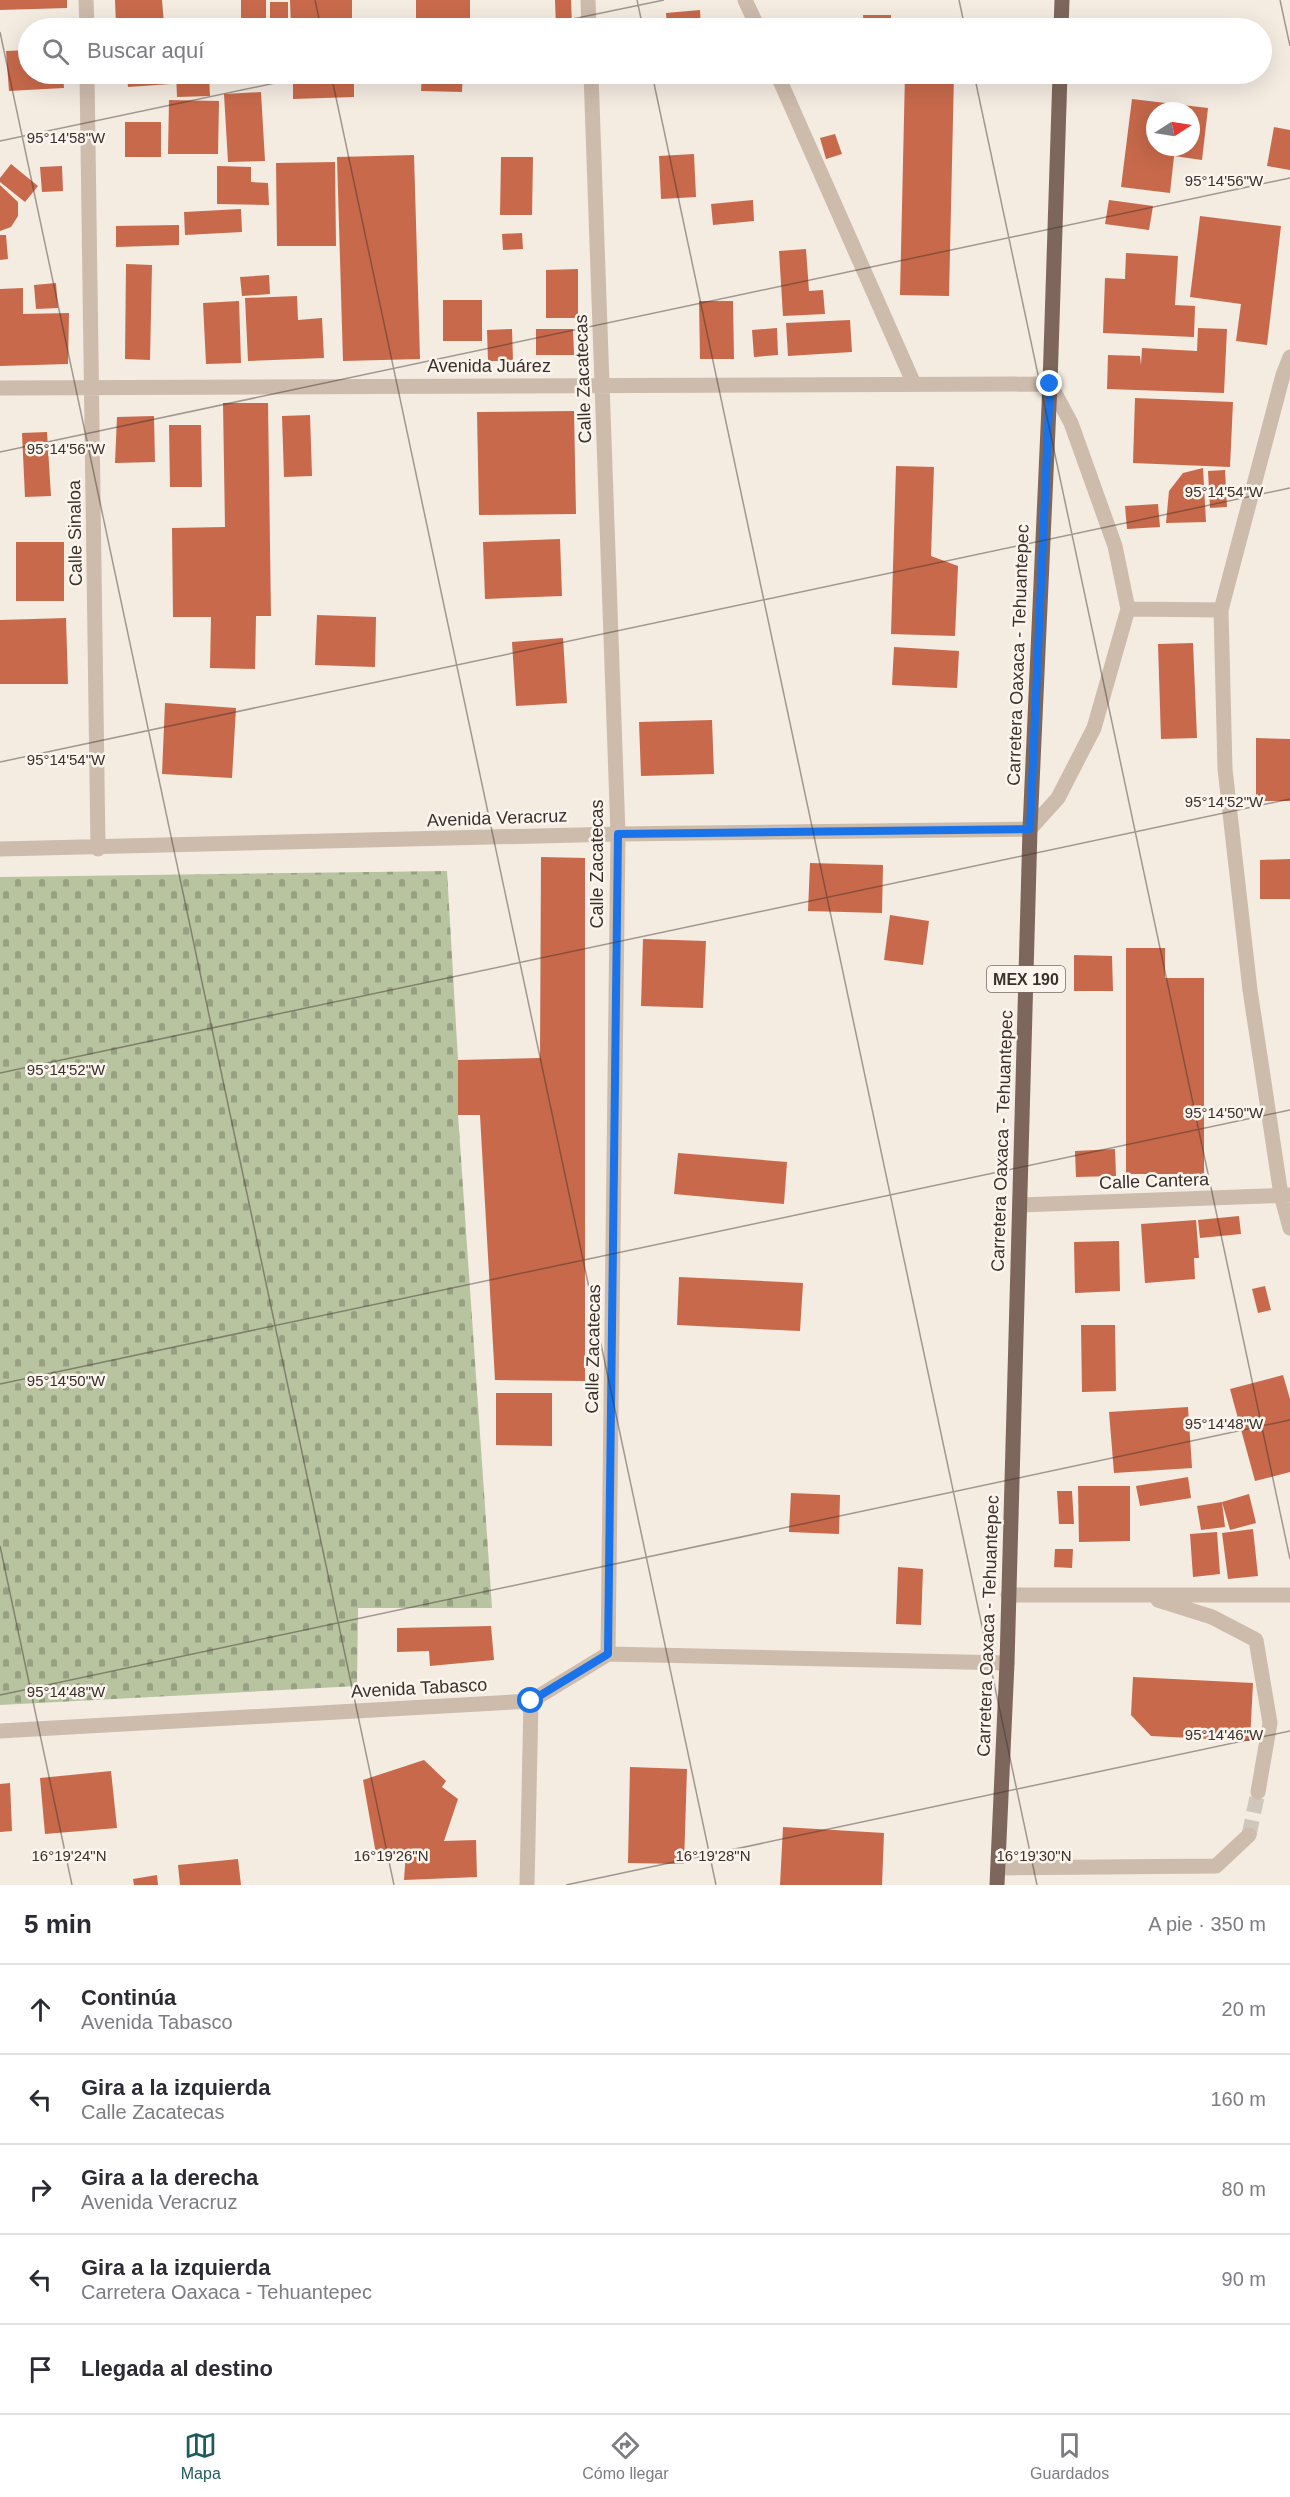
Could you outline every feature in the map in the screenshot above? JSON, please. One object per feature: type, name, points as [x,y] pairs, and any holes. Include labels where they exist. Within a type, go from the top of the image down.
[{"type":"main road","points":[[1061,18],[1062,0]]},
{"type":"main road","name":"Carretera Oaxaca - Tehuantepec","points":[[997,1885],[1007,1663],[1030,829],[1050,384],[1060,84]]},
{"type":"street","points":[[86,0],[87,18]]},
{"type":"street","points":[[588,0],[589,18]]},
{"type":"street","points":[[745,0],[753,18]]},
{"type":"street","name":"Calle Sinaloa","points":[[87,84],[98,849]]},
{"type":"street","name":"Calle Zacatecas","points":[[591,84],[618,834],[608,1654]]},
{"type":"street","points":[[781,84],[914,384]]},
{"type":"street","points":[[1290,357],[1283,375],[1221,610],[1225,769],[1250,990],[1290,1228]]},
{"type":"street","points":[[1030,829],[1058,798],[1094,728],[1128,609],[1115,546],[1071,423],[1050,384]]},
{"type":"street","name":"Avenida Juárez","points":[[0,388],[1050,384]]},
{"type":"street","points":[[1128,609],[1221,610]]},
{"type":"street","name":"Avenida Veracruz","points":[[0,849],[98,849],[618,834],[1030,829]]},
{"type":"street","name":"Calle Cantera","points":[[1020,1205],[1285,1195]]},
{"type":"street","points":[[1008,1595],[1290,1595]]},
{"type":"street","points":[[1143,1595],[1212,1617],[1256,1640],[1270,1723],[1257,1792]]},
{"type":"street","points":[[608,1654],[1007,1663]]},
{"type":"street","name":"Avenida Tabasco","points":[[0,1731],[531,1701],[608,1654]]},
{"type":"street","points":[[527,1885],[531,1701]]},
{"type":"street","points":[[998,1868],[1216,1866],[1249,1835]]},
{"type":"green space","points":[[447,871],[458,1060],[458,1115],[492,1608],[358,1608],[357,1686],[0,1705],[0,877]]},
{"type":"building","points":[[0,0],[67,0],[67,8],[0,10]]},
{"type":"building","points":[[115,0],[162,0],[164,18],[116,18]]},
{"type":"building","points":[[241,0],[266,0],[266,18],[241,18]]},
{"type":"building","points":[[290,0],[352,0],[352,18],[291,18]]},
{"type":"building","points":[[416,0],[470,0],[470,18],[416,18]]},
{"type":"building","points":[[555,0],[571,0],[572,18],[556,18]]},
{"type":"building","points":[[270,2],[288,2],[288,18],[270,18]]},
{"type":"building","points":[[700,10],[700,18],[666,18],[666,13]]},
{"type":"building","points":[[863,15],[891,15],[891,18],[863,18]]},
{"type":"building","points":[[18,50],[18,84],[64,84],[64,88],[9,91],[6,51]]},
{"type":"building","points":[[128,84],[171,84],[128,87]]},
{"type":"building","points":[[176,84],[209,84],[210,96],[177,97]]},
{"type":"building","points":[[293,84],[354,84],[354,97],[293,99]]},
{"type":"building","points":[[421,84],[462,84],[462,92],[421,91]]},
{"type":"building","points":[[905,84],[954,84],[949,296],[900,295]]},
{"type":"building","points":[[261,92],[265,161],[228,162],[224,94]]},
{"type":"building","points":[[1132,99],[1157,102],[1146,102],[1146,156],[1174,156],[1170,193],[1121,187]]},
{"type":"building","points":[[169,100],[219,101],[218,154],[168,154]]},
{"type":"building","points":[[1200,107],[1208,108],[1202,160],[1174,156],[1200,156]]},
{"type":"building","points":[[125,122],[161,122],[161,157],[125,157]]},
{"type":"building","points":[[1274,127],[1290,130],[1290,170],[1267,166]]},
{"type":"building","points":[[835,134],[842,154],[826,159],[820,138]]},
{"type":"building","points":[[694,154],[696,197],[661,199],[659,156]]},
{"type":"building","points":[[414,155],[420,359],[343,361],[337,157]]},
{"type":"building","points":[[501,157],[533,157],[532,215],[500,215]]},
{"type":"building","points":[[335,162],[336,246],[277,246],[276,163]]},
{"type":"building","points":[[11,164],[38,186],[25,202],[0,182],[0,178]]},
{"type":"building","points":[[62,166],[63,191],[42,192],[40,167]]},
{"type":"building","points":[[217,166],[251,167],[251,182],[268,183],[269,205],[217,204]]},
{"type":"building","points":[[0,185],[18,202],[18,216],[11,227],[0,231]]},
{"type":"building","points":[[753,200],[754,221],[713,225],[711,204]]},
{"type":"building","points":[[1109,200],[1153,206],[1149,230],[1105,224]]},
{"type":"building","points":[[241,209],[242,232],[185,235],[184,212]]},
{"type":"building","points":[[1200,216],[1281,226],[1267,345],[1236,341],[1241,304],[1190,297]]},
{"type":"building","points":[[179,225],[179,245],[116,247],[116,226]]},
{"type":"building","points":[[522,233],[523,249],[503,250],[502,234]]},
{"type":"building","points":[[0,235],[6,235],[8,259],[0,260]]},
{"type":"building","points":[[806,249],[809,291],[823,290],[825,314],[783,316],[779,251]]},
{"type":"building","points":[[1126,253],[1178,256],[1175,305],[1195,306],[1194,337],[1103,333],[1105,278],[1125,279]]},
{"type":"building","points":[[126,264],[152,265],[150,360],[125,359]]},
{"type":"building","points":[[578,269],[578,318],[546,318],[546,270]]},
{"type":"building","points":[[269,275],[270,294],[242,296],[240,277]]},
{"type":"building","points":[[56,283],[58,308],[36,309],[34,285]]},
{"type":"building","points":[[23,288],[23,314],[69,313],[68,364],[0,366],[0,289]]},
{"type":"building","points":[[297,296],[298,320],[322,318],[324,358],[248,361],[245,298]]},
{"type":"building","points":[[443,300],[482,300],[482,341],[443,341]]},
{"type":"building","points":[[239,301],[241,363],[206,364],[203,303]]},
{"type":"building","points":[[699,301],[733,301],[734,359],[700,359]]},
{"type":"building","points":[[850,320],[852,352],[788,356],[786,323]]},
{"type":"building","points":[[777,328],[778,355],[754,357],[752,330]]},
{"type":"building","points":[[1198,328],[1227,329],[1224,393],[1107,389],[1108,355],[1140,356],[1141,365],[1142,348],[1197,351]]},
{"type":"building","points":[[512,329],[513,361],[488,361],[487,330]]},
{"type":"building","points":[[536,329],[573,329],[574,355],[536,355]]},
{"type":"building","points":[[1135,398],[1233,402],[1230,467],[1133,463]]},
{"type":"building","points":[[223,403],[268,403],[271,616],[256,616],[255,669],[210,668],[211,617],[173,617],[172,528],[225,527]]},
{"type":"building","points":[[574,411],[576,514],[479,515],[477,412]]},
{"type":"building","points":[[310,415],[312,476],[284,477],[282,416]]},
{"type":"building","points":[[154,416],[155,462],[115,463],[117,417]]},
{"type":"building","points":[[169,425],[201,425],[202,487],[170,487]]},
{"type":"building","points":[[47,432],[51,496],[25,497],[22,433]]},
{"type":"building","points":[[896,466],[934,467],[931,556],[958,566],[955,636],[891,634]]},
{"type":"building","points":[[1203,468],[1206,522],[1166,523],[1169,491],[1183,473]]},
{"type":"building","points":[[1225,470],[1227,507],[1210,508],[1208,471]]},
{"type":"building","points":[[1158,504],[1160,527],[1127,529],[1125,506]]},
{"type":"building","points":[[560,539],[562,596],[485,599],[483,542]]},
{"type":"building","points":[[16,542],[64,542],[64,601],[16,601]]},
{"type":"building","points":[[317,615],[376,617],[375,667],[315,665]]},
{"type":"building","points":[[66,618],[68,684],[0,684],[0,620]]},
{"type":"building","points":[[563,638],[567,703],[516,706],[512,642]]},
{"type":"building","points":[[1193,643],[1197,738],[1161,739],[1158,644]]},
{"type":"building","points":[[894,647],[959,651],[957,688],[892,685]]},
{"type":"building","points":[[165,703],[236,708],[232,778],[162,774]]},
{"type":"building","points":[[712,720],[714,774],[641,776],[639,722]]},
{"type":"building","points":[[1256,738],[1290,739],[1290,801],[1256,801]]},
{"type":"building","points":[[541,857],[585,858],[585,1381],[495,1380],[480,1115],[458,1115],[458,1060],[540,1058]]},
{"type":"building","points":[[1290,859],[1290,899],[1260,899],[1260,860]]},
{"type":"building","points":[[810,863],[883,865],[882,913],[808,911]]},
{"type":"building","points":[[890,915],[929,921],[923,965],[884,960]]},
{"type":"building","points":[[643,939],[706,941],[703,1008],[641,1006]]},
{"type":"building","points":[[1126,948],[1165,948],[1165,978],[1204,978],[1204,1174],[1126,1174]]},
{"type":"building","points":[[1074,955],[1112,956],[1113,991],[1074,991]]},
{"type":"building","points":[[1115,1149],[1116,1176],[1076,1177],[1075,1151]]},
{"type":"building","points":[[678,1153],[787,1162],[784,1204],[674,1194]]},
{"type":"building","points":[[1239,1216],[1241,1234],[1200,1238],[1198,1220]]},
{"type":"building","points":[[1196,1220],[1199,1258],[1194,1258],[1195,1279],[1145,1283],[1141,1224]]},
{"type":"building","points":[[1119,1241],[1120,1291],[1075,1293],[1074,1242]]},
{"type":"building","points":[[679,1277],[803,1283],[800,1331],[677,1325]]},
{"type":"building","points":[[1265,1286],[1271,1310],[1258,1313],[1252,1289]]},
{"type":"building","points":[[1081,1325],[1115,1325],[1116,1391],[1082,1392]]},
{"type":"building","points":[[1283,1375],[1290,1399],[1290,1472],[1255,1481],[1230,1389]]},
{"type":"building","points":[[496,1393],[552,1393],[552,1446],[496,1445]]},
{"type":"building","points":[[1188,1407],[1192,1468],[1114,1473],[1109,1412]]},
{"type":"building","points":[[1188,1477],[1191,1498],[1140,1506],[1136,1486]]},
{"type":"building","points":[[1078,1486],[1130,1486],[1130,1541],[1079,1542]]},
{"type":"building","points":[[1057,1491],[1072,1491],[1074,1524],[1059,1524]]},
{"type":"building","points":[[791,1493],[840,1495],[839,1534],[789,1532]]},
{"type":"building","points":[[1249,1494],[1256,1523],[1230,1530],[1222,1502]]},
{"type":"building","points":[[1222,1502],[1225,1527],[1201,1530],[1197,1506]]},
{"type":"building","points":[[1253,1529],[1258,1576],[1228,1579],[1222,1533]]},
{"type":"building","points":[[1217,1532],[1220,1574],[1193,1577],[1190,1534]]},
{"type":"building","points":[[1055,1549],[1073,1549],[1072,1568],[1054,1567]]},
{"type":"building","points":[[898,1567],[923,1569],[921,1625],[896,1624]]},
{"type":"building","points":[[491,1626],[494,1660],[430,1666],[429,1651],[397,1652],[397,1628]]},
{"type":"building","points":[[1133,1677],[1253,1683],[1250,1741],[1151,1736],[1131,1715]]},
{"type":"building","points":[[424,1760],[446,1781],[442,1787],[458,1799],[444,1841],[476,1840],[477,1877],[404,1880],[406,1852],[376,1854],[363,1780]]},
{"type":"building","points":[[630,1767],[687,1769],[684,1864],[628,1863]]},
{"type":"building","points":[[111,1771],[117,1828],[45,1834],[40,1778]]},
{"type":"building","points":[[10,1783],[12,1831],[0,1832],[0,1784]]},
{"type":"building","points":[[783,1827],[884,1833],[882,1885],[780,1885]]},
{"type":"building","points":[[238,1859],[241,1885],[180,1885],[178,1865]]},
{"type":"building","points":[[157,1875],[158,1885],[134,1885],[133,1879]]},
{"type":"tunnel","points":[[1249,1835],[1258,1792]]},
{"type":"route","points":[[531,1701],[608,1654],[618,834],[1030,829],[1050,384]]}]
